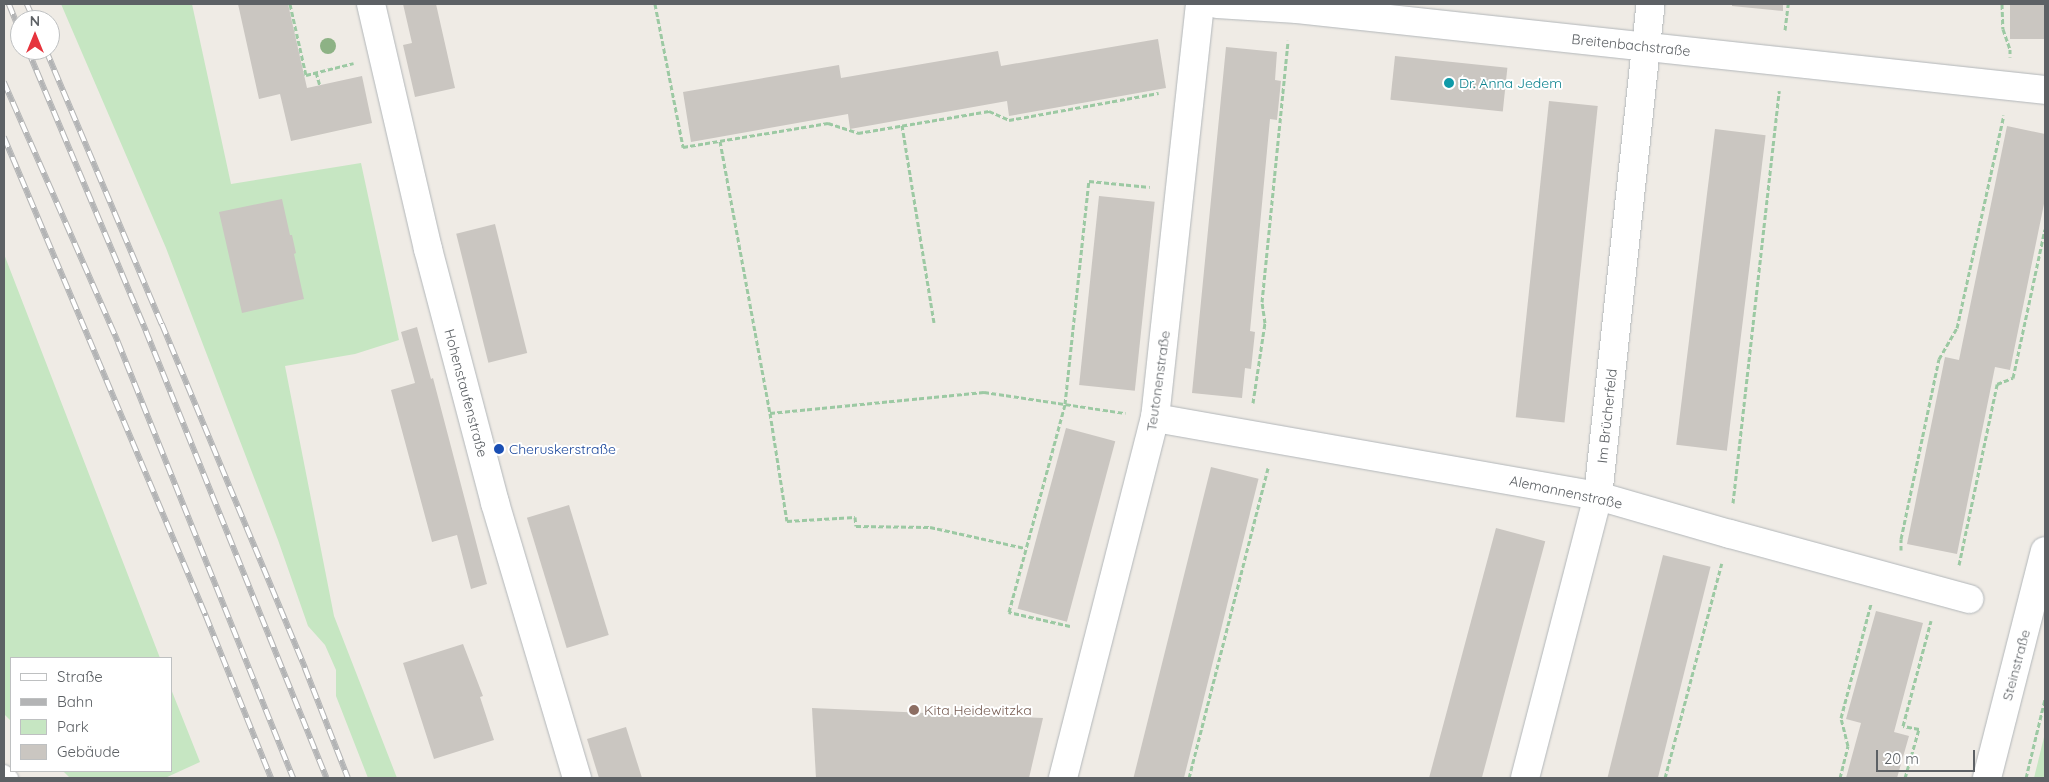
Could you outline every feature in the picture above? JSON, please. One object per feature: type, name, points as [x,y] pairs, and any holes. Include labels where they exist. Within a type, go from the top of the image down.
[{"type":"street","name":"Hohenstaufenstraße","points":[[371,4],[428,249],[495,503],[577,778]]},
{"type":"street","name":"Teutonenstraße","points":[[1063,778],[1155,418],[1200,4]]},
{"type":"street","name":"Breitenbachstraße","points":[[1217,4],[1291,9],[2045,90]]},
{"type":"street","name":"Im Brücherfeld","points":[[1525,778],[1598,496],[1651,4]]},
{"type":"street","name":"Alemannenstraße","points":[[1155,418],[1598,496],[1954,595]]},
{"type":"street","name":"Steinstraße","points":[[1987,778],[2045,551]]},
{"type":"lane","points":[[4,773],[10,778]]},
{"type":"path","points":[[290,4],[306,75],[362,61]]},
{"type":"path","points":[[655,4],[683,147],[828,123],[858,133],[988,111],[1009,120],[1150,96],[1178,86],[1192,84]]},
{"type":"path","points":[[1665,778],[1730,534],[1788,4]]},
{"type":"path","points":[[1840,778],[1848,746],[1841,718],[1888,577],[1901,557],[1901,539],[1938,359],[1957,328],[2010,87],[2010,49],[2003,29],[2002,4]]},
{"type":"path","points":[[1248,434],[1265,323],[1262,302],[1291,9]]},
{"type":"path","points":[[316,72],[320,86]]},
{"type":"path","points":[[902,125],[934,322]]},
{"type":"path","points":[[720,141],[770,413],[787,521],[855,517],[856,526],[930,527],[1025,548]]},
{"type":"path","points":[[1100,632],[1009,612],[1065,404],[1089,180],[1180,190]]},
{"type":"path","points":[[1905,778],[1918,729],[1903,726],[1915,680],[1954,595],[1968,509],[1997,384],[2013,378],[2045,229]]},
{"type":"path","points":[[2034,256],[2039,258]]},
{"type":"path","points":[[2018,333],[2022,334]]},
{"type":"path","points":[[770,413],[984,392],[1155,418]]},
{"type":"path","points":[[1189,778],[1275,439]]},
{"type":"path","points":[[1909,678],[1915,680]]},
{"type":"path","points":[[2026,778],[2045,699]]},
{"type":"green space","points":[[61,4],[192,4],[231,184],[361,163],[399,340],[355,354],[285,366],[334,616],[397,778],[368,778],[336,696],[336,670],[325,645],[308,626],[278,540],[166,248]]},
{"type":"green space","points":[[4,254],[160,657],[10,657],[10,720],[4,714]]},
{"type":"green space","points":[[172,692],[200,762],[165,778],[70,778],[64,772],[172,772]]},
{"type":"green space","points":[[2045,733],[2045,778],[2034,778]]},
{"type":"building","points":[[238,4],[288,4],[307,88],[362,76],[372,123],[291,141],[280,94],[259,99]]},
{"type":"building","points":[[403,4],[436,4],[455,88],[415,97],[403,45],[412,43]]},
{"type":"building","points":[[1732,4],[1783,4],[1783,11],[1732,6]]},
{"type":"building","points":[[2010,4],[2045,4],[2045,39],[2010,39]]},
{"type":"building","points":[[1158,39],[1166,88],[1009,116],[1007,101],[850,129],[848,114],[691,142],[683,92],[839,65],[841,78],[998,51],[1001,66]]},
{"type":"building","points":[[1226,47],[1277,52],[1275,80],[1281,81],[1277,120],[1270,119],[1250,331],[1255,332],[1251,369],[1245,368],[1242,398],[1192,393]]},
{"type":"building","name":"Dr. Anna Jedem","points":[[1395,56],[1507,68],[1503,112],[1390,100]]},
{"type":"building","points":[[1549,101],[1598,106],[1564,422],[1516,417]]},
{"type":"building","points":[[2007,126],[2045,134],[2045,199],[2010,370],[1995,367],[1957,554],[1907,544],[1945,357],[1959,360]]},
{"type":"building","points":[[1715,129],[1766,135],[1727,451],[1676,445]]},
{"type":"building","points":[[1099,196],[1155,202],[1135,391],[1079,385]]},
{"type":"building","points":[[282,199],[296,253],[294,254],[304,299],[242,313],[219,212]]},
{"type":"building","points":[[495,224],[527,353],[488,363],[456,234]]},
{"type":"building","points":[[417,327],[431,379],[433,378],[487,584],[471,589],[457,535],[432,542],[391,390],[415,383],[401,332]]},
{"type":"building","points":[[1066,428],[1115,441],[1067,622],[1018,609]]},
{"type":"building","points":[[1211,467],[1259,479],[1184,778],[1133,778]]},
{"type":"building","points":[[569,505],[609,635],[567,648],[527,518]]},
{"type":"building","points":[[1496,528],[1545,541],[1482,778],[1429,778]]},
{"type":"building","points":[[1663,555],[1711,567],[1658,778],[1607,778]]},
{"type":"building","points":[[1876,611],[1923,623],[1894,732],[1909,736],[1897,778],[1846,778],[1861,723],[1846,719]]},
{"type":"building","points":[[463,644],[483,696],[480,697],[494,740],[434,759],[403,663]]},
{"type":"building","points":[[812,708],[1043,718],[1029,778],[816,778]]},
{"type":"building","points":[[626,727],[642,778],[599,778],[587,739]]},
{"type":"railway","points":[[9,4],[11,10]]},
{"type":"railway","points":[[27,4],[30,10]]},
{"type":"railway","points":[[32,60],[146,331],[327,778]]},
{"type":"railway","points":[[50,60],[305,668],[348,778]]},
{"type":"railway","points":[[4,82],[118,342],[293,778]]},
{"type":"railway","points":[[4,137],[206,616],[271,778]]},
{"type":"place","name":"Dr. Anna Jedem","points":[[1449,83]]},
{"type":"place","name":"Cheruskerstraße","points":[[499,449]]},
{"type":"place","name":"Kita Heidewitzka","points":[[914,710]]}]
